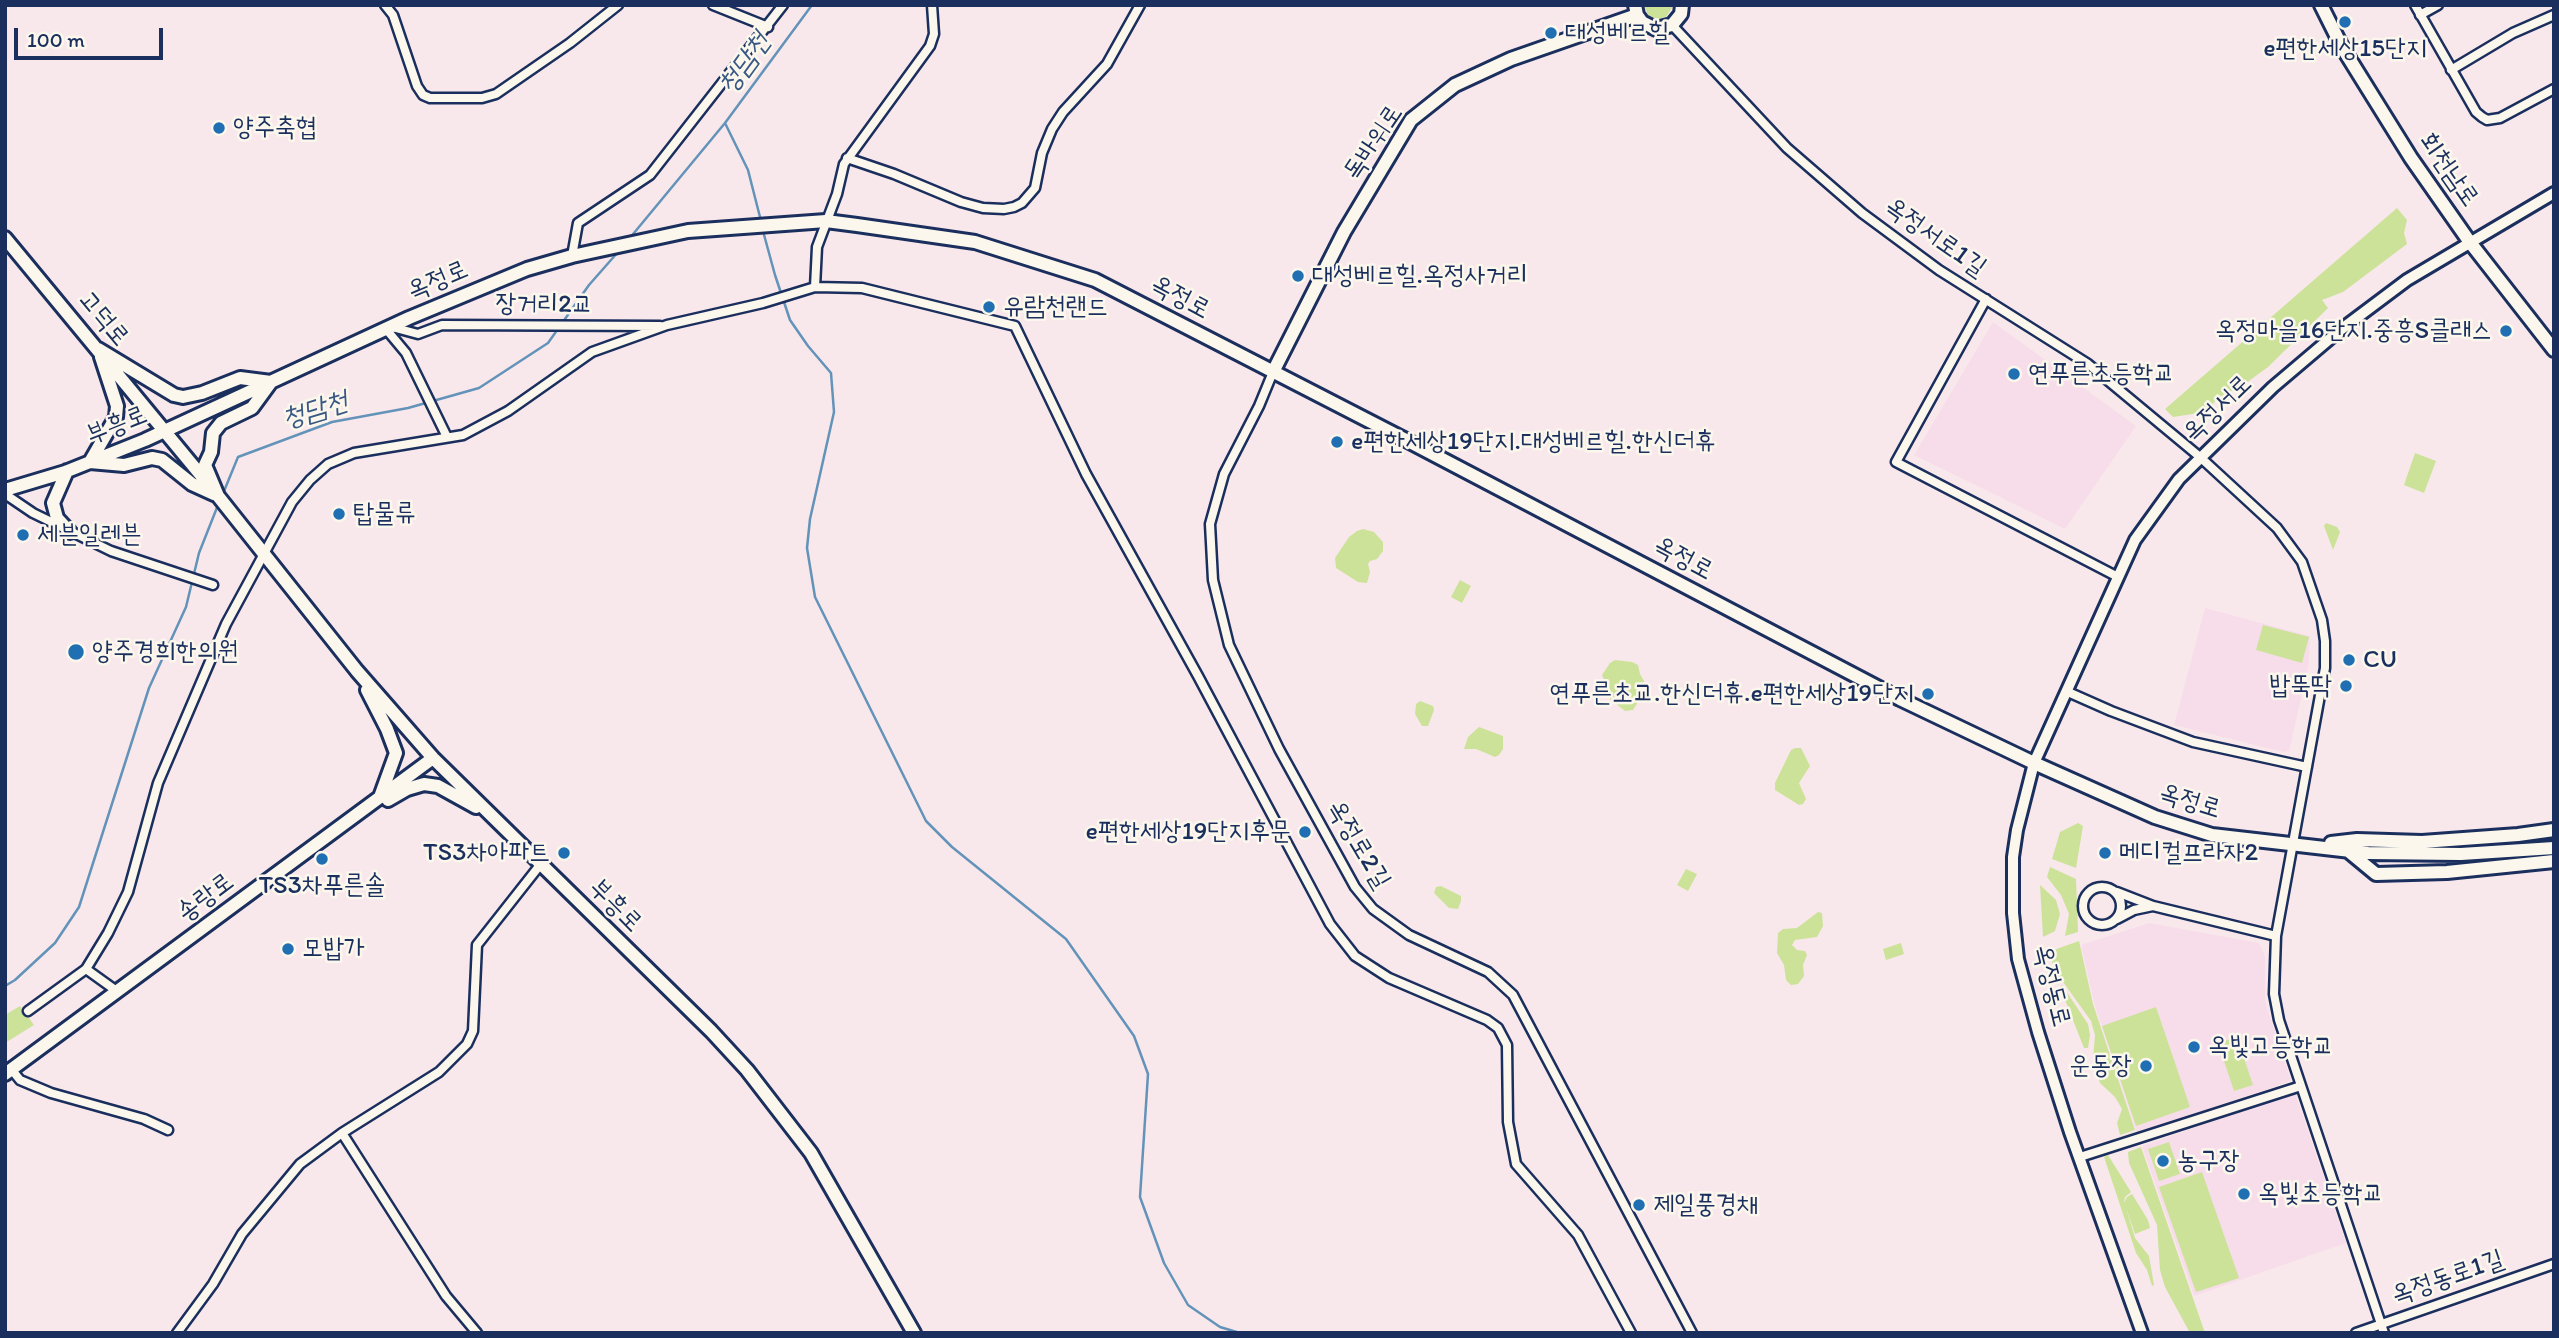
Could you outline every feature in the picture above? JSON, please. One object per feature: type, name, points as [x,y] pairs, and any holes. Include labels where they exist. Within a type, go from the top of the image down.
[{"type":"main road","points":[[1636,10],[1648,26],[1664,28],[1671,25],[1681,14],[1682,5]]},
{"type":"main road","name":"회천남로","points":[[2321,5],[2378,108],[2469,242],[2554,350]]},
{"type":"main road","name":"독바위로","points":[[1273,372],[1344,232],[1411,120],[1455,85],[1500,64],[1636,10]]},
{"type":"main road","name":"옥정로","points":[[166,430],[389,328],[527,270],[650,237],[745,226],[826,221],[975,242],[1095,280],[1900,699],[2034,763],[2167,820],[2212,835],[2368,853],[2461,855],[2554,848]]},
{"type":"main road","name":"고덕로","points":[[5,238],[166,430]]},
{"type":"main road","points":[[98,349],[166,393],[183,397],[202,393],[240,378],[271,382],[252,408],[221,423],[213,433],[211,452],[205,464],[218,496]]},
{"type":"main road","points":[[98,349],[117,406],[116,417],[90,462],[124,465],[152,458],[162,460],[192,484],[218,496]]},
{"type":"main road","name":"부흥로","points":[[5,492],[67,471],[166,430],[357,671],[433,758],[711,1031],[747,1070],[811,1153],[914,1333]]},
{"type":"main road","points":[[67,471],[53,503],[57,518],[70,532]]},
{"type":"main road","points":[[357,671],[387,729],[396,753],[380,797]]},
{"type":"main road","name":"송랑로","points":[[8,1072],[433,758]]},
{"type":"main road","points":[[344,824],[407,789],[424,784],[438,786],[492,816]]},
{"type":"main road","points":[[2313,846],[2357,840],[2436,841],[2554,830]]},
{"type":"main road","points":[[2346,850],[2376,874],[2447,872],[2554,861]]},
{"type":"street","points":[[385,5],[393,15],[416,86],[423,95],[430,98],[482,98],[496,94],[570,43],[618,5]]},
{"type":"street","points":[[713,5],[768,27]]},
{"type":"street","points":[[578,255],[578,223],[650,175],[783,5]]},
{"type":"street","points":[[815,288],[817,247],[847,158],[930,46],[934,34],[932,5]]},
{"type":"street","points":[[847,158],[983,208],[1014,207],[1022,203],[1035,188],[1042,153],[1052,129],[1063,112],[1107,64],[1140,5]]},
{"type":"street","points":[[2415,5],[2476,112],[2487,120],[2500,118],[2554,89]]},
{"type":"street","points":[[2420,15],[2438,5]]},
{"type":"street","points":[[2451,70],[2513,33],[2554,15]]},
{"type":"street","name":"옥정서로1길","points":[[1671,25],[1795,155],[1862,213],[1939,270],[2088,365],[2200,457],[2277,528],[2302,562],[2316,601],[2325,641],[2325,668],[2276,936],[2273,982],[2275,1004],[2382,1328]]},
{"type":"street","name":"옥정서로","points":[[2034,763],[2135,540],[2176,483],[2273,387],[2339,331],[2407,279],[2554,193]]},
{"type":"street","points":[[28,1011],[86,969],[108,933],[128,892],[158,783],[226,624],[292,502],[328,464],[354,453],[463,435],[509,411],[592,352],[667,326],[815,288],[862,288],[1016,326],[1086,474],[1199,676],[1330,924],[1355,956],[1389,978],[1487,1020],[1497,1028],[1507,1045],[1508,1122],[1516,1164],[1578,1234],[1632,1333]]},
{"type":"street","points":[[1986,299],[1896,462],[2118,577]]},
{"type":"street","name":"장거리2교","points":[[389,328],[418,334],[442,325],[667,326]]},
{"type":"street","points":[[389,328],[405,353],[447,437]]},
{"type":"street","name":"옥정로2길","points":[[1273,372],[1259,406],[1224,474],[1210,524],[1213,580],[1229,645],[1279,748],[1355,887],[1373,909],[1409,934],[1488,972],[1513,995],[1692,1333]]},
{"type":"street","points":[[5,492],[22,507],[111,551],[213,585]]},
{"type":"street","points":[[2067,692],[2193,742],[2307,767]]},
{"type":"street","name":"옥정동로","points":[[2034,763],[2019,820],[2013,857],[2014,927],[2018,959],[2038,1032],[2142,1333]]},
{"type":"street","points":[[177,1333],[212,1284],[242,1234],[300,1164],[342,1133],[439,1072],[467,1044],[473,1031],[477,945],[540,865]]},
{"type":"street","points":[[2153,906],[2134,909],[2112,923],[2098,926],[2086,918],[2082,907],[2086,894],[2092,889],[2104,887],[2153,906],[2276,936]]},
{"type":"street","points":[[2111,889],[2121,903],[2119,916],[2112,923]]},
{"type":"street","points":[[86,969],[118,992]]},
{"type":"street","points":[[8,1072],[51,1093],[144,1119],[168,1130]]},
{"type":"street","points":[[2080,1157],[2301,1086]]},
{"type":"street","points":[[342,1133],[446,1296],[477,1333]]},
{"type":"street","name":"옥정동로1길","points":[[2356,1333],[2382,1328],[2554,1264]]},
{"type":"shaded area","name":"연푸른초등학교","points":[[1993,322],[2136,426],[2065,529],[1914,455]]},
{"type":"shaded area","points":[[2205,608],[2310,636],[2309,664],[2289,751],[2283,752],[2174,725]]},
{"type":"shaded area","name":"옥빛고등학교","points":[[2149,923],[2259,943],[2265,956],[2265,1001],[2291,1081],[2137,1133],[2095,1006],[2081,945]]},
{"type":"shaded area","name":"옥빛초등학교","points":[[2295,1093],[2346,1243],[2194,1296],[2142,1146]]},
{"type":"green space","points":[[1644,5],[1673,6],[1666,17],[1657,19],[1648,15]]},
{"type":"green space","points":[[2397,208],[2407,220],[2404,233],[2407,244],[2343,292],[2322,300],[2328,308],[2268,367],[2218,398],[2206,412],[2173,417],[2165,409]]},
{"type":"green space","points":[[2415,453],[2436,461],[2424,493],[2404,485]]},
{"type":"green space","points":[[2326,523],[2337,527],[2340,532],[2333,550],[2324,526]]},
{"type":"green space","points":[[1363,529],[1374,532],[1383,542],[1383,551],[1377,559],[1368,564],[1370,572],[1367,583],[1358,582],[1336,568],[1335,558],[1349,537]]},
{"type":"green space","points":[[1460,580],[1471,586],[1462,603],[1451,597]]},
{"type":"green space","points":[[2263,625],[2309,637],[2302,663],[2256,650]]},
{"type":"green space","points":[[1615,660],[1638,665],[1644,681],[1645,691],[1633,710],[1625,711],[1610,699],[1610,692],[1602,675]]},
{"type":"green space","points":[[1420,701],[1433,706],[1428,726],[1422,726],[1415,714],[1416,704]]},
{"type":"green space","points":[[1479,727],[1503,736],[1503,749],[1499,755],[1495,757],[1476,749],[1464,749],[1468,737]]},
{"type":"green space","points":[[1801,748],[1810,766],[1799,783],[1806,799],[1799,805],[1775,790],[1775,783],[1791,750]]},
{"type":"green space","points":[[2078,823],[2083,826],[2076,868],[2052,859],[2060,832]]},
{"type":"green space","points":[[2050,867],[2076,879],[2078,932],[2065,936],[2069,914],[2061,895],[2047,877]]},
{"type":"green space","points":[[1686,869],[1697,874],[1688,891],[1677,885]]},
{"type":"green space","points":[[2040,885],[2056,900],[2060,914],[2055,931],[2043,937]]},
{"type":"green space","points":[[1441,886],[1461,896],[1458,909],[1449,908],[1434,893],[1436,887]]},
{"type":"green space","points":[[1818,912],[1822,913],[1823,926],[1817,937],[1795,940],[1792,945],[1797,950],[1805,951],[1807,955],[1803,965],[1804,976],[1798,984],[1791,985],[1786,980],[1784,965],[1777,953],[1778,933],[1783,929],[1797,928]]},
{"type":"green space","points":[[2079,941],[2093,1004],[2135,1130],[2120,1135],[2117,1123],[2122,1109],[2115,1097],[2100,1083],[2093,1060],[2095,1035],[2091,1021],[2056,972],[2048,952]]},
{"type":"green space","points":[[1901,943],[1904,954],[1886,960],[1883,949]]},
{"type":"green space","points":[[2062,985],[2088,1024],[2088,1048],[2084,1048],[2060,987]]},
{"type":"green space","points":[[20,1006],[34,1025],[5,1043],[5,1015]]},
{"type":"green space","name":"운동장","points":[[2156,1007],[2190,1107],[2136,1126],[2102,1026]]},
{"type":"green space","points":[[2237,1037],[2253,1085],[2234,1091],[2218,1043]]},
{"type":"green space","name":"농구장","points":[[2169,1142],[2180,1174],[2159,1181],[2148,1149]]},
{"type":"green space","points":[[2141,1147],[2205,1333],[2190,1333],[2165,1287],[2160,1270],[2157,1225],[2129,1163],[2128,1152]]},
{"type":"green space","points":[[2108,1155],[2131,1192],[2125,1197],[2124,1203],[2132,1194],[2148,1220],[2150,1228],[2135,1234],[2126,1208],[2135,1238],[2149,1256],[2152,1286],[2147,1270],[2136,1253],[2104,1157]]},
{"type":"green space","points":[[2202,1172],[2239,1278],[2196,1292],[2159,1187]]},
{"type":"waterway","name":"청담천","points":[[629,239],[725,123],[812,5]]},
{"type":"waterway","points":[[725,123],[748,170],[761,221]]},
{"type":"waterway","points":[[763,231],[790,320],[831,373],[834,412],[810,519],[807,548],[815,597],[926,821],[952,847],[1066,939],[1134,1036],[1148,1074],[1140,1197],[1164,1263],[1188,1305],[1220,1327],[1240,1333]]},
{"type":"waterway","name":"청담천","points":[[222,496],[238,457],[332,422],[408,408],[479,388],[548,343],[589,285],[618,252]]},
{"type":"waterway","name":"청담천","points":[[5,986],[55,943],[79,907],[149,688],[186,607],[199,553],[218,505]]},
{"type":"place","name":"e편한세상15단지","points":[[2345,22]]},
{"type":"place","name":"대성베르힐","points":[[1551,33]]},
{"type":"place","name":"양주축협","points":[[219,128]]},
{"type":"place","name":"대성베르힐.옥정사거리","points":[[1298,276]]},
{"type":"place","name":"유람천랜드","points":[[989,307]]},
{"type":"place","name":"옥정마을16단지.중흥S클래스","points":[[2506,331]]},
{"type":"place","name":"연푸른초등학교","points":[[2014,374]]},
{"type":"place","name":"e편한세상19단지.대성베르힐.한신더휴","points":[[1337,442]]},
{"type":"place","name":"탑물류","points":[[339,514]]},
{"type":"place","name":"세븐일레븐","points":[[23,535]]},
{"type":"place","name":"양주경희한의원","points":[[76,652]]},
{"type":"place","name":"CU","points":[[2349,660]]},
{"type":"place","name":"밥뚝딱","points":[[2346,686]]},
{"type":"place","name":"연푸른초교.한신더휴.e편한세상19단지","points":[[1928,694]]},
{"type":"place","name":"e편한세상19단지후문","points":[[1305,832]]},
{"type":"place","name":"TS3차아파트","points":[[564,853]]},
{"type":"place","name":"메디컬프라자2","points":[[2105,853]]},
{"type":"place","name":"TS3차푸른솔","points":[[322,859]]},
{"type":"place","name":"모밥가","points":[[288,949]]},
{"type":"place","name":"옥빛고등학교","points":[[2194,1047]]},
{"type":"place","name":"운동장","points":[[2146,1066]]},
{"type":"place","name":"농구장","points":[[2163,1161]]},
{"type":"place","name":"옥빛초등학교","points":[[2244,1194]]},
{"type":"place","name":"제일풍경채","points":[[1639,1205]]}]
